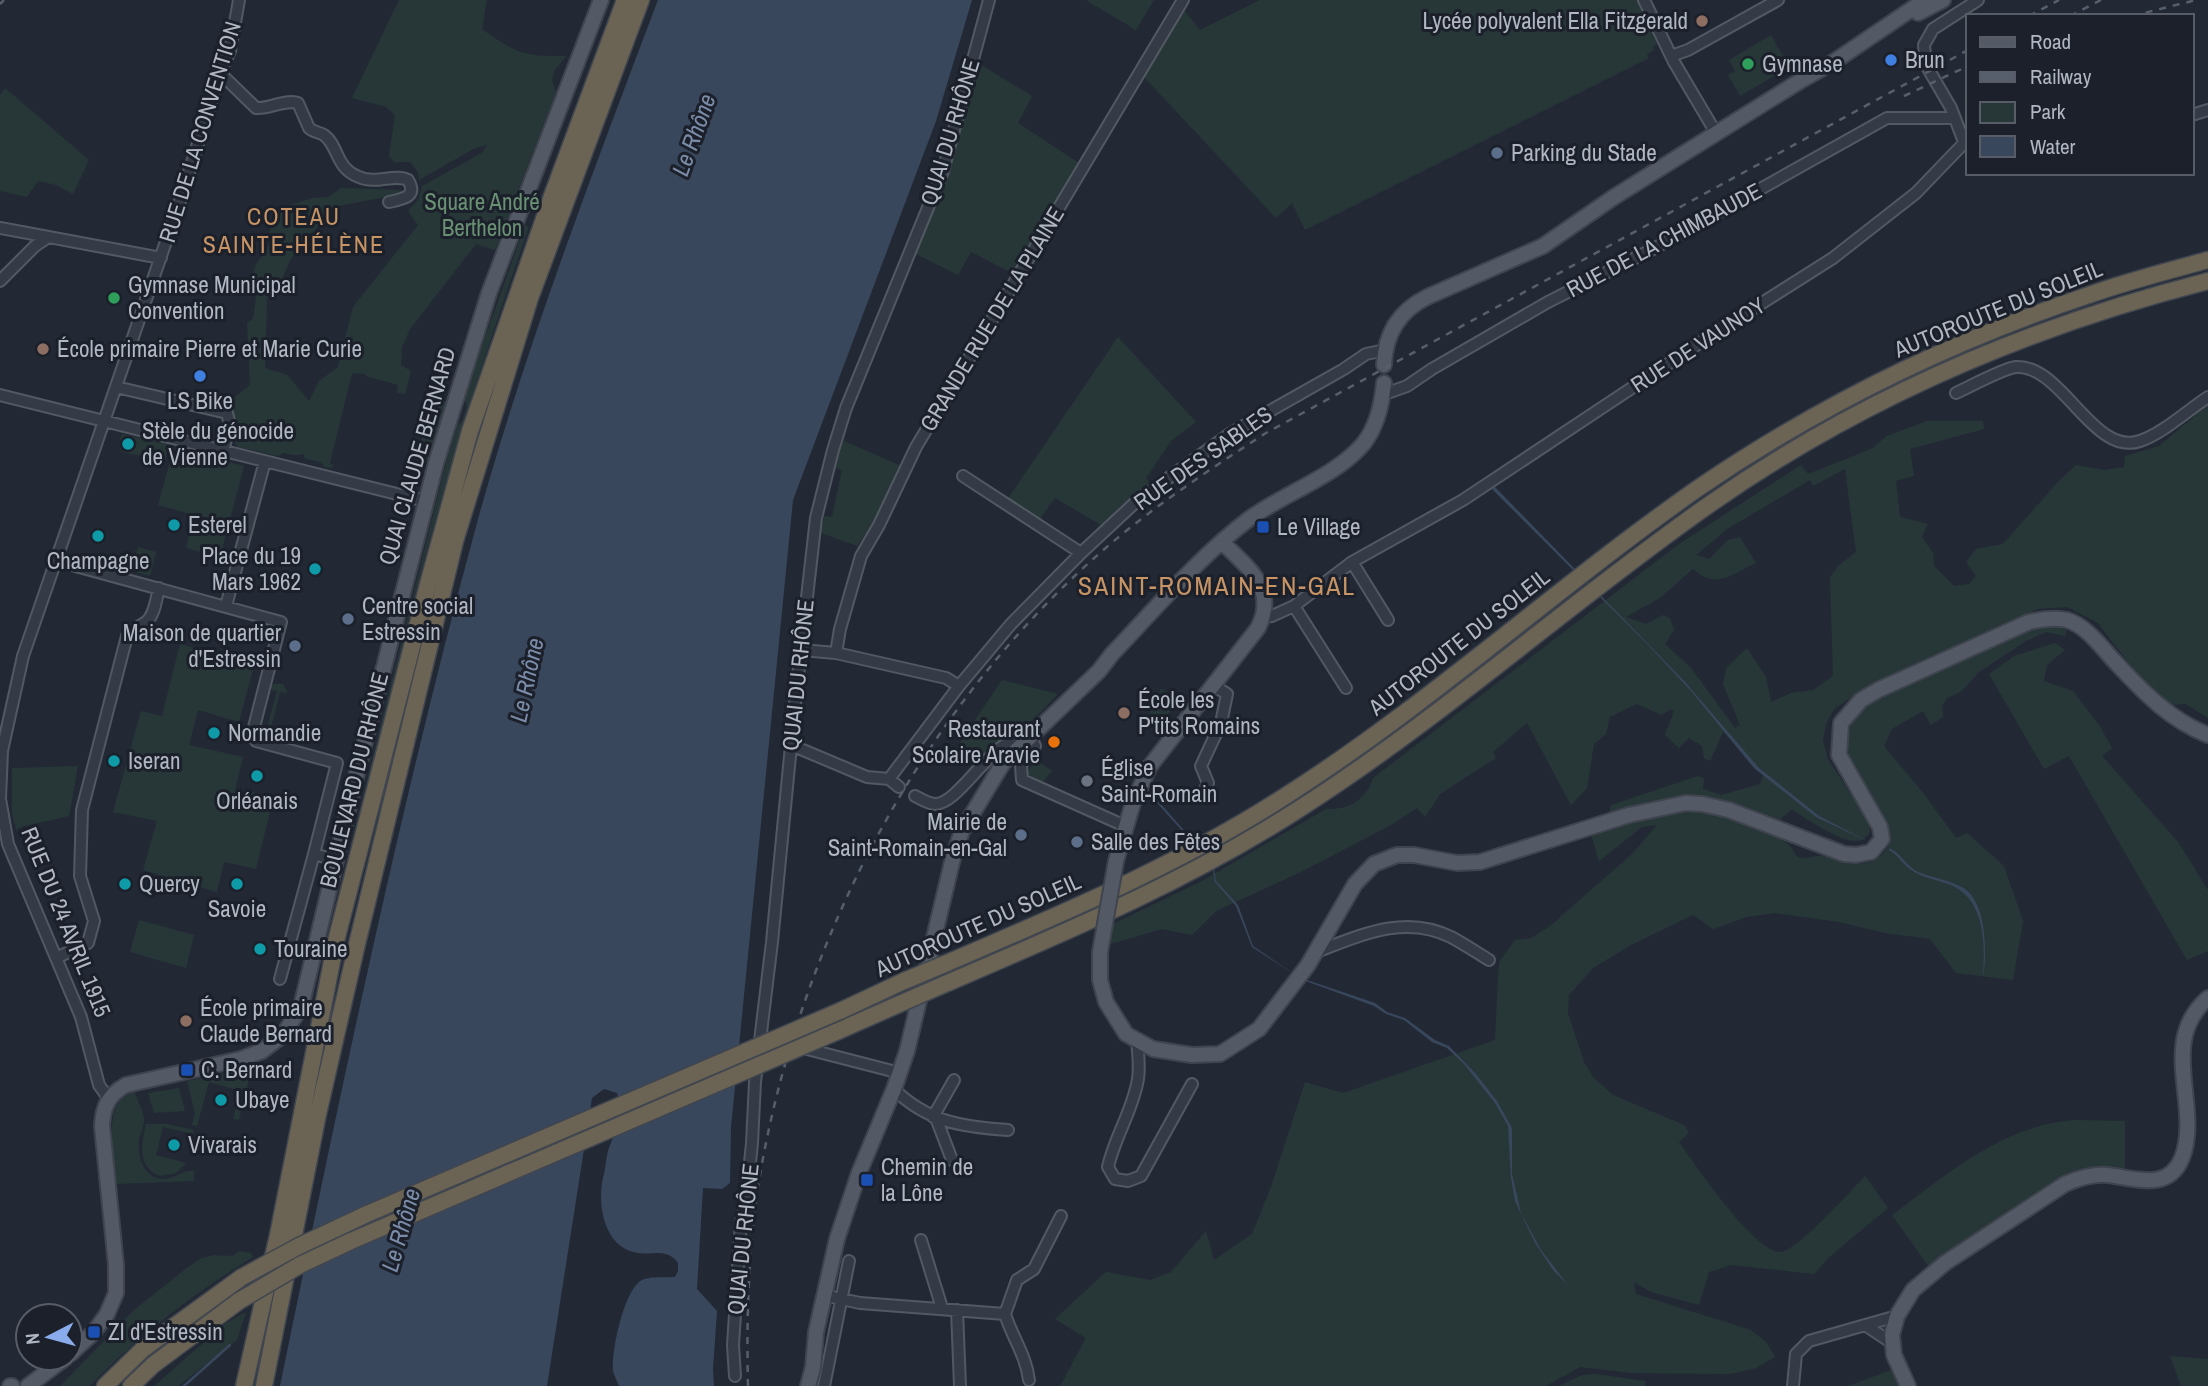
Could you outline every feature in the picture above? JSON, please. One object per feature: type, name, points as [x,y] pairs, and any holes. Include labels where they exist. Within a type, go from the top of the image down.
[{"type":"highway","name":"BOULEVARD DU RHÔNE","points":[[246,1378],[278,1235],[336,941],[435,559],[484,392],[552,196],[625,0]]},
{"type":"highway","name":"BOULEVARD DU RHÔNE","points":[[264,1386],[290,1251],[357,944],[455,541],[530,298],[640,0]]},
{"type":"highway","name":"AUTOROUTE DU SOLEIL","points":[[105,1386],[143,1349],[242,1277],[299,1246],[367,1214],[840,1011],[1172,862],[1286,796],[1385,728],[1700,488],[1828,410],[1932,356],[2006,325],[2090,294],[2208,260]]},
{"type":"highway","name":"AUTOROUTE DU SOLEIL","points":[[131,1386],[180,1344],[239,1301],[300,1265],[1093,920],[1180,877],[1298,810],[1396,743],[1713,502],[1847,421],[1945,371],[2041,331],[2141,298],[2208,281]]},
{"type":"highway","points":[[257,1386],[266,1334],[290,1251]]},
{"type":"highway","points":[[236,1386],[246,1378]]},
{"type":"main road","name":"QUAI CLAUDE BERNARD","points":[[109,1098],[126,1085],[255,1054],[284,1035],[296,1017],[303,999],[425,501],[489,293],[601,0]]},
{"type":"main road","points":[[1384,357],[1399,318],[1418,302],[1543,246],[1608,201],[1879,32],[1925,0]]},
{"type":"main road","points":[[1879,32],[1943,0]]},
{"type":"main road","points":[[808,1386],[823,1295],[853,1187],[894,1089],[915,1023],[953,858],[962,831],[1003,763],[1098,671],[1222,542],[1253,516],[1355,452],[1373,428],[1383,389]]},
{"type":"main road","points":[[1222,542],[1262,587],[1266,603],[1263,617],[1258,628],[1150,766],[1125,826],[1100,951],[1100,980],[1106,1002],[1126,1034],[1153,1049],[1192,1055],[1220,1054],[1259,1029],[1316,952],[1355,884],[1374,864],[1397,855],[1414,855],[1457,863],[1480,862],[1662,807],[1686,803],[1728,810],[1843,854],[1871,852],[1882,839],[1880,827],[1839,755],[1841,723],[1861,700],[1878,690],[2029,622],[2047,618],[2079,625],[2154,702],[2195,730],[2208,735]]},
{"type":"main road","points":[[1908,1386],[1894,1355],[1892,1343],[1896,1316],[1913,1290],[1927,1276],[2065,1184],[2090,1176],[2106,1175],[2148,1182],[2168,1177],[2176,1169],[2186,1142],[2182,1060],[2185,1037],[2193,1015],[2208,998]]},
{"type":"main road","points":[[84,1342],[107,1314],[116,1293],[116,1265],[102,1126],[103,1108],[109,1098]]},
{"type":"main road","points":[[27,1386],[47,1372]]},
{"type":"main road","points":[[46,1386],[57,1372]]},
{"type":"street","name":"RUE DE LA CONVENTION","points":[[104,421],[211,108],[220,73],[230,51],[239,0]]},
{"type":"street","name":"QUAI DU RHÔNE","points":[[735,1376],[733,1345],[741,1222],[746,1202],[755,1120],[755,1082],[764,1039],[813,533],[838,433],[943,171],[989,0]]},
{"type":"street","name":"GRANDE RUE DE LA PLAINE","points":[[836,653],[840,629],[861,556],[916,447],[1183,0]]},
{"type":"street","points":[[1644,0],[1671,56],[1716,133]]},
{"type":"street","points":[[1671,56],[1688,50],[1778,0]]},
{"type":"street","name":"RUE DE VAUNOY","points":[[1263,617],[1294,606],[1352,562],[1462,500],[1833,258],[1916,193],[1966,140],[1926,65],[1924,45],[1933,29],[1978,0]]},
{"type":"street","points":[[220,73],[256,108],[268,108],[290,101],[298,103],[309,128],[324,136],[339,162],[352,174],[374,181],[397,177],[408,180],[412,189],[411,195],[389,202]]},
{"type":"street","name":"RUE DE LA CHIMBAUDE","points":[[1383,389],[1407,386],[1548,302],[1655,248],[1887,118],[1954,118]]},
{"type":"street","points":[[0,228],[161,258]]},
{"type":"street","points":[[0,282],[35,246],[47,238]]},
{"type":"street","name":"RUE DES SABLES","points":[[890,779],[959,686],[1011,624],[1138,500],[1231,433],[1366,354],[1384,357]]},
{"type":"street","points":[[1956,393],[2015,367],[2031,370],[2044,376],[2089,421],[2114,440],[2139,442],[2208,397]]},
{"type":"street","points":[[116,387],[227,413],[230,425],[223,451]]},
{"type":"street","points":[[0,395],[425,501]]},
{"type":"street","name":"RUE DU 24 AVRIL 1915","points":[[104,421],[16,680],[2,751],[1,799],[8,844],[81,1017],[99,1085],[109,1098]]},
{"type":"street","points":[[226,606],[265,461]]},
{"type":"street","points":[[962,476],[1081,553]]},
{"type":"street","points":[[57,561],[281,622],[253,738],[337,763],[280,979]]},
{"type":"street","points":[[1352,562],[1388,620]]},
{"type":"street","points":[[56,958],[85,945],[90,939],[94,921],[80,876],[82,810],[127,636],[133,628],[148,621],[159,589]]},
{"type":"street","points":[[1294,606],[1346,688]]},
{"type":"street","points":[[801,650],[836,653],[946,678],[959,686]]},
{"type":"street","points":[[1202,796],[1208,783],[1201,766],[1221,723],[1227,694],[1213,685]]},
{"type":"street","points":[[915,796],[932,804],[952,798],[979,766],[1004,744],[1024,741],[1035,746],[1021,765],[1022,780],[1125,826]]},
{"type":"street","points":[[791,745],[867,777],[890,779],[900,787]]},
{"type":"street","points":[[314,854],[335,860]]},
{"type":"street","points":[[1316,952],[1373,930],[1423,928],[1450,937],[1489,960]]},
{"type":"street","points":[[1137,1040],[1139,1076],[1132,1105],[1113,1147],[1108,1167],[1115,1180],[1128,1181],[1141,1176],[1192,1084]]},
{"type":"street","points":[[807,1049],[900,1073]]},
{"type":"street","points":[[934,1117],[954,1080]]},
{"type":"street","points":[[894,1089],[916,1108],[934,1117],[959,1125],[1008,1130]]},
{"type":"street","points":[[934,1117],[952,1160]]},
{"type":"street","points":[[1029,1380],[1024,1354],[1012,1335],[1005,1314],[1017,1280],[1034,1269],[1060,1216]]},
{"type":"street","points":[[921,1240],[942,1308]]},
{"type":"street","points":[[824,1386],[849,1261]]},
{"type":"street","points":[[823,1295],[842,1300],[1005,1314]]},
{"type":"street","points":[[957,1310],[960,1386]]},
{"type":"street","points":[[1793,1386],[1796,1354],[1804,1344],[1834,1332],[1896,1316]]},
{"type":"street","points":[[1865,1325],[1892,1343]]},
{"type":"green space","name":"Square André Berthelon","points":[[399,0],[487,0],[482,29],[521,52],[566,56],[554,71],[552,80],[556,92],[495,250],[476,244],[410,329],[402,347],[401,365],[411,371],[405,394],[397,393],[398,385],[366,374],[352,373],[330,463],[334,465],[331,468],[304,458],[304,454],[283,453],[278,456],[238,447],[234,441],[230,401],[250,385],[247,323],[253,319],[256,297],[249,290],[256,264],[270,240],[268,236],[273,221],[287,206],[312,198],[329,197],[341,188],[403,192],[334,207],[290,260],[279,286],[271,285],[267,299],[265,368],[287,375],[309,401],[319,381],[338,367],[353,307],[418,225],[408,211],[418,200],[422,186],[482,153],[487,145],[475,148],[419,180],[418,172],[410,162],[394,162],[389,156],[395,115],[386,107],[352,98]]},
{"type":"green space","points":[[1086,0],[1154,0],[1136,30]]},
{"type":"green space","points":[[1260,0],[1638,0],[1657,44],[1653,47],[1654,50],[1647,54],[1649,58],[1305,230],[1292,203],[1276,218],[1144,77],[1184,10],[1200,30]]},
{"type":"green space","points":[[1771,35],[1789,67],[1740,96],[1728,75],[1735,71],[1729,60]]},
{"type":"green space","points":[[978,63],[1032,96],[1018,123],[1079,163],[1014,274],[971,252],[958,275],[916,254],[944,180]]},
{"type":"green space","points":[[5,88],[89,160],[73,194],[56,185],[38,181],[27,197],[0,191],[0,95]]},
{"type":"green space","points":[[525,225],[529,227],[473,393],[430,541],[347,873],[344,873],[446,463],[458,424],[462,422],[467,407],[465,399],[475,366]]},
{"type":"green space","points":[[1118,337],[1196,422],[1171,441],[1146,478],[1149,482],[1101,525],[1055,498],[1039,520],[1007,500]]},
{"type":"green space","points":[[433,397],[447,402],[431,457],[418,485],[409,489],[405,487],[405,483],[410,484]]},
{"type":"green space","points":[[2208,405],[2208,718],[2186,704],[2170,705],[2140,678],[2098,623],[2067,607],[2038,609],[1867,687],[1834,709],[1826,724],[1823,741],[1828,759],[1869,822],[1870,832],[1861,840],[1850,840],[1833,834],[1792,809],[1776,823],[1720,799],[1687,797],[1609,812],[1611,805],[1698,776],[1704,778],[1703,789],[1721,795],[1760,784],[1763,775],[1723,732],[1710,761],[1704,758],[1702,746],[1689,738],[1679,748],[1665,735],[1674,711],[1671,709],[1662,715],[1637,704],[1610,717],[1606,734],[1594,744],[1587,788],[1571,805],[1527,723],[1493,752],[1496,758],[1440,794],[1425,817],[1417,808],[1391,825],[1301,872],[1216,911],[1192,935],[1162,929],[1107,945],[1111,925],[1202,881],[1326,809],[1342,808],[1356,802],[1366,792],[1373,778],[1679,544],[1801,465],[1808,474],[1871,449],[1887,436],[1927,421],[1983,421],[1984,429],[1910,449],[1914,476],[1896,481],[1900,517],[1928,524],[1922,537],[1933,553],[1934,566],[1954,586],[1969,584],[1976,576],[1966,562],[1976,549],[2003,544],[2076,465],[2104,470],[2124,467],[2125,456],[2159,446]],"holes":[[[1845,469],[1856,552],[1839,565],[1830,577],[1833,676],[1813,690],[1791,693],[1771,702],[1766,677],[1747,648],[1727,667],[1723,684],[1740,725],[1735,728],[1691,668],[1665,644],[1674,630],[1670,618],[1663,615],[1646,624],[1626,617],[1660,598],[1693,569],[1701,575],[1717,579],[1756,563],[1740,537],[1728,540],[1709,559],[1696,555],[1727,529],[1810,480],[1813,486]]]},
{"type":"green space","points":[[122,434],[169,445],[165,461],[123,452],[123,448],[130,450],[132,442],[119,440]]},
{"type":"green space","points":[[842,440],[901,466],[875,520],[857,546],[821,533],[824,516],[832,517],[842,470],[836,468]]},
{"type":"green space","points":[[174,447],[244,466],[220,557],[186,548],[194,515],[158,505]]},
{"type":"green space","points":[[138,547],[156,552],[150,576],[131,571]]},
{"type":"green space","points":[[2049,625],[2067,630],[2065,636],[2046,632],[2026,641],[1979,672],[1962,691],[1947,698],[1942,706],[1943,717],[1931,725],[1923,711],[1892,729],[1884,746],[1956,838],[1967,833],[2004,866],[2023,921],[2013,980],[1956,973],[1930,939],[1775,913],[1747,917],[1713,929],[1693,915],[1631,945],[1593,968],[1569,995],[1568,1013],[1584,1062],[1593,1077],[1613,1095],[1684,1125],[1689,1133],[1679,1142],[1726,1206],[1756,1238],[1770,1248],[1781,1252],[1789,1249],[1824,1219],[1865,1176],[1888,1208],[1828,1258],[1814,1274],[1731,1265],[1709,1272],[1699,1305],[1651,1292],[1634,1282],[1636,1294],[1751,1330],[1766,1342],[1775,1357],[1756,1368],[1730,1374],[1632,1373],[1580,1367],[1546,1386],[1060,1386],[1086,1338],[1055,1319],[1106,1272],[1150,1280],[1171,1272],[1206,1231],[1214,1260],[1252,1234],[1271,1187],[1305,1082],[1343,1093],[1495,1040],[1499,962],[1515,940],[1531,938],[1550,926],[1632,854],[1657,825],[1642,827],[1599,861],[1591,834],[1657,814],[1697,811],[1740,820],[1769,833],[1787,844],[1797,857],[1822,856],[1854,864],[1875,860],[1885,851],[1891,839],[1849,759],[1847,740],[1852,721],[1869,704],[1895,688],[2019,632]]},
{"type":"green space","points":[[2055,643],[2065,650],[2047,665],[2044,681],[2073,691],[2101,728],[2112,748],[2102,756],[2178,842],[2208,890],[2208,951],[2187,960],[2069,756],[2044,769],[1989,674],[2014,656]]},
{"type":"green space","points":[[180,644],[254,665],[239,722],[198,710],[189,745],[243,757],[235,789],[274,796],[256,869],[224,862],[217,892],[143,870],[157,821],[113,812],[141,711],[162,716]]},
{"type":"green space","points":[[1002,680],[1058,694],[1023,730],[1004,739],[977,761],[954,751]]},
{"type":"green space","points":[[274,684],[283,684],[288,693],[280,692],[270,732],[277,734],[268,740],[260,736],[258,730],[266,731],[277,691],[269,689]]},
{"type":"green space","points":[[1161,689],[1177,696],[1161,730],[1145,722]]},
{"type":"green space","points":[[1036,760],[1052,771],[1042,783],[1029,777],[1027,772]]},
{"type":"green space","points":[[78,766],[69,816],[16,830],[12,813],[12,768]]},
{"type":"green space","points":[[139,920],[194,935],[186,968],[130,952]]},
{"type":"green space","points":[[225,1073],[250,1075],[239,1120],[233,1119],[240,1091],[209,1082],[197,1126],[192,1125],[195,1113],[187,1081]]},
{"type":"green space","points":[[179,1088],[185,1111],[154,1113],[148,1093]]},
{"type":"green space","points":[[134,1091],[144,1118],[139,1146],[140,1159],[146,1170],[162,1179],[194,1171],[194,1181],[115,1184],[112,1122],[120,1100]]},
{"type":"green space","points":[[2076,1120],[2125,1121],[2125,1168],[2093,1167],[2064,1175],[1929,1267],[1892,1215],[1955,1168],[2001,1141],[2050,1124]]},
{"type":"green space","points":[[146,1124],[167,1124],[194,1130],[193,1134],[163,1127],[156,1155],[186,1163],[176,1173],[160,1176],[147,1167],[142,1154]]},
{"type":"green space","points":[[217,1137],[245,1144],[243,1151],[213,1152]]},
{"type":"green space","points":[[239,1251],[251,1253],[253,1257],[167,1316],[90,1386],[60,1386],[74,1372],[84,1372],[84,1361],[134,1310],[188,1267],[202,1258],[214,1255],[233,1256]]},
{"type":"green space","points":[[246,1312],[237,1340],[178,1386],[154,1386],[226,1323]]},
{"type":"green space","points":[[2170,1356],[2208,1359],[2208,1386],[2181,1386]]},
{"type":"green space","points":[[1891,1370],[1901,1386],[1848,1386]]},
{"type":"green space","points":[[1596,1374],[1645,1381],[1645,1386],[1558,1386],[1582,1375]]},
{"type":"water","name":"Le Rhône","points":[[658,0],[972,0],[936,121],[793,500],[731,1127],[730,1183],[722,1189],[703,1188],[697,1289],[717,1311],[714,1386],[619,1386],[614,1374],[617,1336],[630,1295],[642,1280],[675,1277],[678,1263],[669,1255],[638,1253],[626,1249],[610,1234],[602,1212],[601,1189],[619,1106],[617,1093],[604,1089],[592,1098],[547,1386],[280,1386],[398,838],[480,512],[541,318]]},
{"type":"water","points":[[1495,487],[1685,682],[1759,768],[1819,816],[1869,842],[1816,817],[1754,768],[1691,691],[1492,489]]},
{"type":"water","points":[[1151,793],[1213,863],[1216,881],[1238,905],[1253,946],[1295,975],[1252,947],[1236,906],[1215,882],[1212,864],[1149,794]]},
{"type":"water","points":[[1889,848],[1918,872],[1960,886],[1972,896],[1978,906],[1984,931],[1983,978],[1983,939],[1978,914],[1972,903],[1964,893],[1953,886],[1910,869]]},
{"type":"water","points":[[1304,979],[1375,1003],[1387,1012],[1405,1018],[1435,1040],[1449,1046],[1476,1074],[1497,1101],[1512,1128],[1512,1174],[1521,1213],[1541,1250],[1568,1285],[1553,1270],[1535,1243],[1515,1201],[1511,1178],[1508,1126],[1495,1103],[1464,1064],[1447,1048],[1432,1042],[1404,1020]]},
{"type":"waterway","points":[[184,1386],[230,1345]]},
{"type":"railway","points":[[0,4],[4,0]]},
{"type":"railway","points":[[2033,14],[2059,0]]},
{"type":"railway","points":[[2074,14],[2101,0]]},
{"type":"railway","points":[[2140,14],[2196,0]]},
{"type":"railway","points":[[748,1386],[750,1272],[758,1186],[784,1069],[812,981],[848,896],[890,813],[940,734],[995,660],[1058,592],[1126,531],[1177,492],[1266,433],[1966,51]]},
{"type":"railway","points":[[1904,96],[1966,67]]},
{"type":"place","name":"Lycée polyvalent Ella Fitzgerald","points":[[1702,21]]},
{"type":"place","name":"Brun","points":[[1891,60]]},
{"type":"place","name":"Gymnase","points":[[1748,64]]},
{"type":"place","name":"Parking du Stade","points":[[1497,153]]},
{"type":"place","name":"Gymnase Municipal Convention","points":[[114,298]]},
{"type":"place","name":"École primaire Pierre et Marie Curie","points":[[43,349]]},
{"type":"place","name":"LS Bike","points":[[200,376]]},
{"type":"place","name":"Stèle du génocide de Vienne","points":[[128,444]]},
{"type":"place","name":"Esterel","points":[[174,525]]},
{"type":"place","name":"Le Village","points":[[1263,527]]},
{"type":"place","name":"Champagne","points":[[98,536]]},
{"type":"place","name":"Place du 19 Mars 1962","points":[[315,569]]},
{"type":"place","name":"Centre social Estressin","points":[[348,619]]},
{"type":"place","name":"Maison de quartier d'Estressin","points":[[295,646]]},
{"type":"place","name":"École les P'tits Romains","points":[[1124,713]]},
{"type":"place","name":"Normandie","points":[[214,733]]},
{"type":"place","name":"Restaurant Scolaire Aravie","points":[[1054,742]]},
{"type":"place","name":"Iseran","points":[[114,761]]},
{"type":"place","name":"Orléanais","points":[[257,776]]},
{"type":"place","name":"Église Saint-Romain","points":[[1087,781]]},
{"type":"place","name":"Mairie de Saint-Romain-en-Gal","points":[[1021,835]]},
{"type":"place","name":"Salle des Fêtes","points":[[1077,842]]},
{"type":"place","name":"Quercy","points":[[125,884]]},
{"type":"place","name":"Savoie","points":[[237,884]]},
{"type":"place","name":"Touraine","points":[[260,949]]},
{"type":"place","name":"École primaire Claude Bernard","points":[[186,1021]]},
{"type":"place","name":"C. Bernard","points":[[187,1070]]},
{"type":"place","name":"Ubaye","points":[[221,1100]]},
{"type":"place","name":"Vivarais","points":[[174,1145]]},
{"type":"place","name":"Chemin de la Lône","points":[[867,1180]]},
{"type":"place","name":"ZI d'Estressin","points":[[94,1332]]},
{"type":"district","name":"COTEAU SAINTE-HÉLÈNE","points":[[294,231]]},
{"type":"district","name":"SAINT-ROMAIN-EN-GAL","points":[[1217,586]]}]
